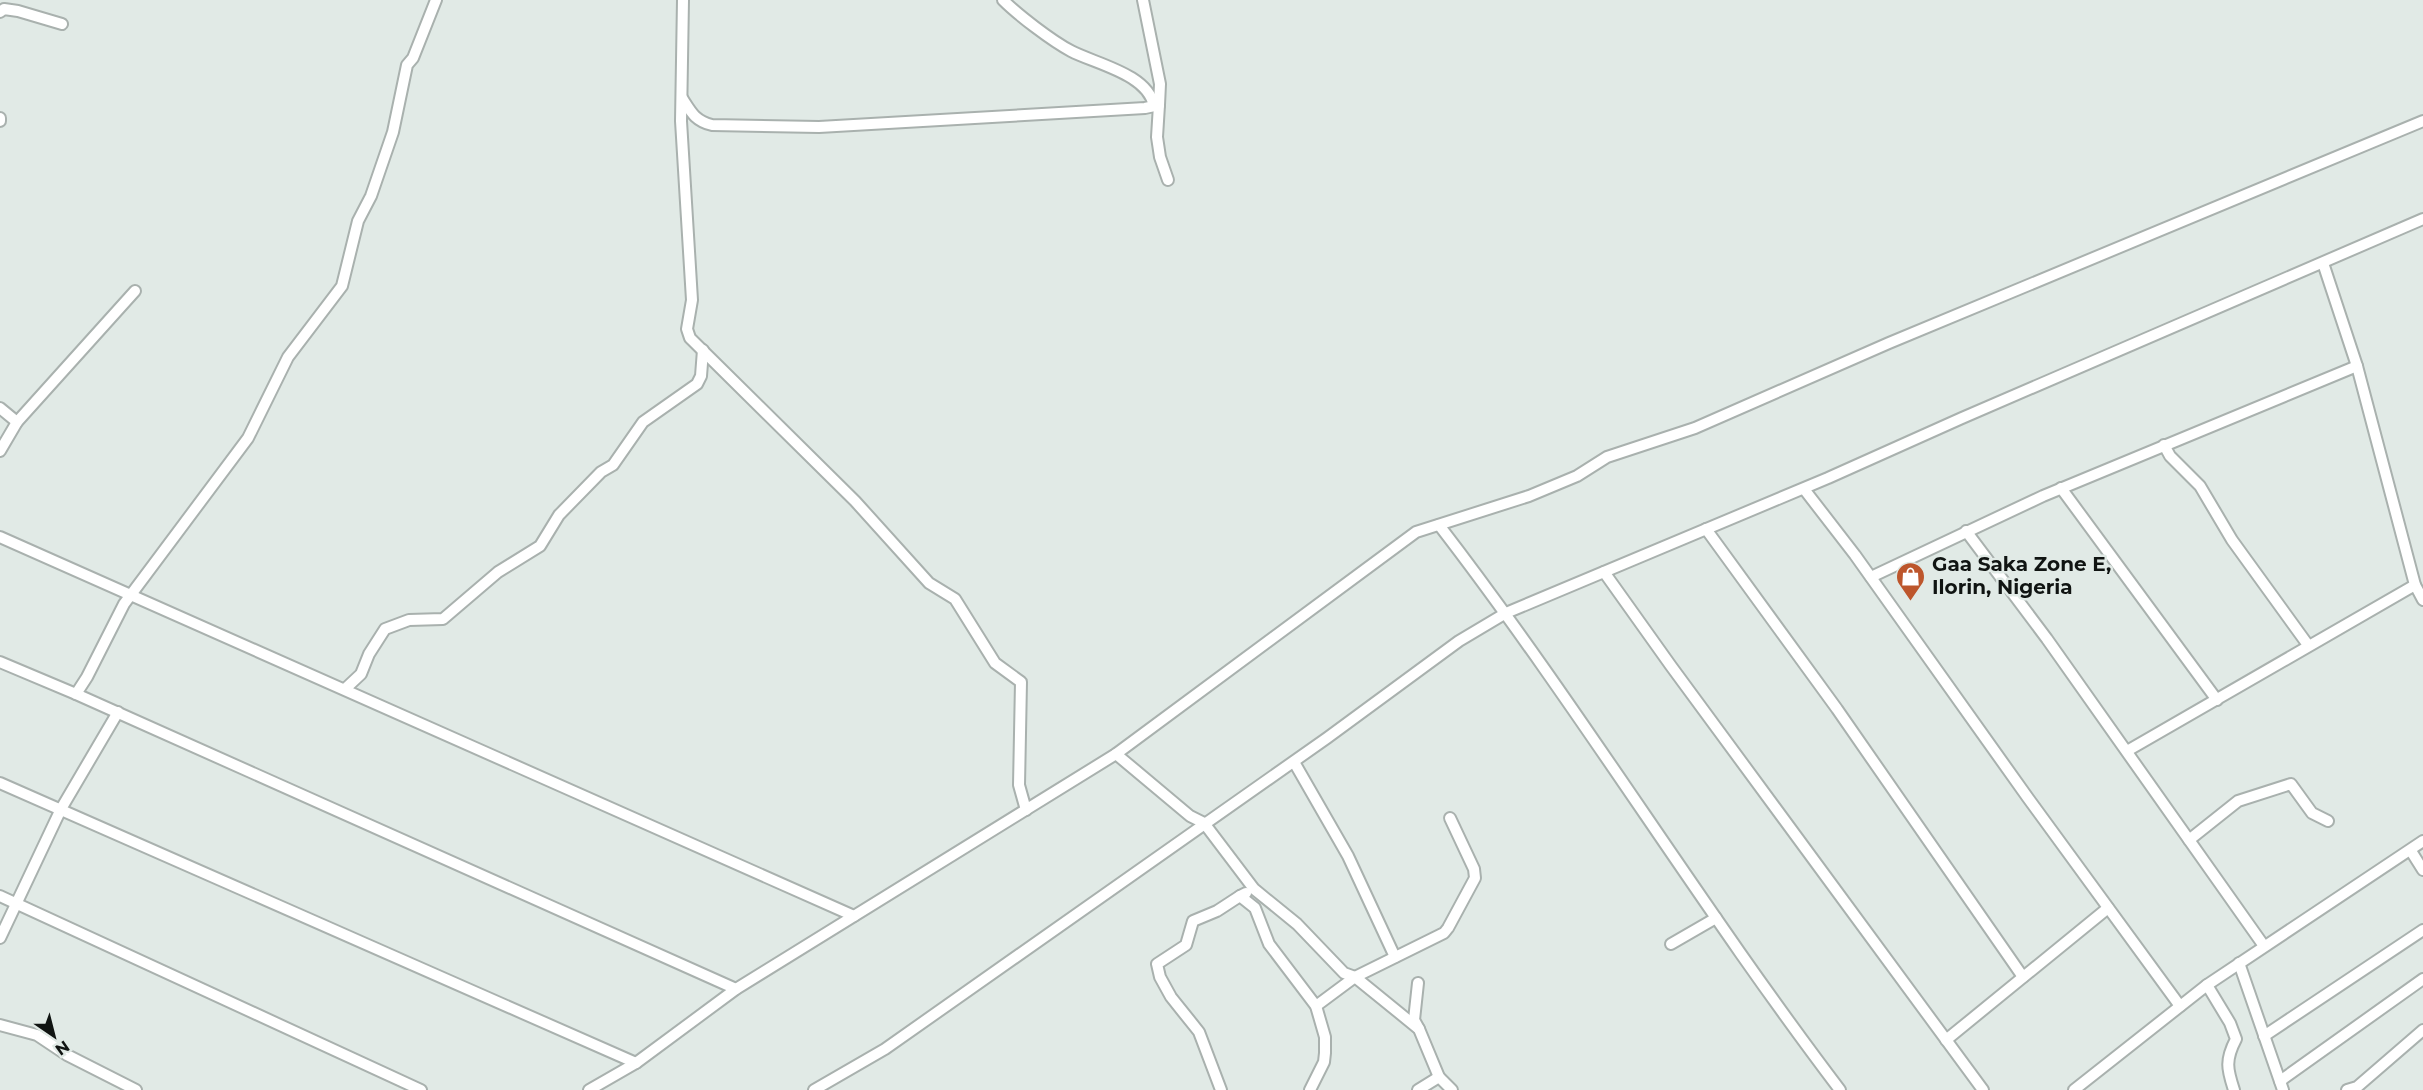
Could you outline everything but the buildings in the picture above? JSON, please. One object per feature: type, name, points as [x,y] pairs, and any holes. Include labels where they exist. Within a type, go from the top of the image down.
[{"type":"street","points":[[76,694],[124,604],[248,438],[288,357],[342,286],[358,221],[371,196],[393,132],[407,65],[413,58],[436,0]]},
{"type":"street","points":[[683,0],[682,98],[692,300],[687,329],[690,338],[855,501],[929,583],[955,599],[995,663],[1021,682],[1018,786],[1026,810]]},
{"type":"street","points":[[1003,0],[1070,50],[1116,69],[1135,81],[1148,93],[1156,106]]},
{"type":"street","points":[[1143,0],[1160,84],[1156,106],[1157,137],[1160,157],[1168,180]]},
{"type":"street","points":[[1,8],[62,24]]},
{"type":"street","points":[[682,98],[694,117],[700,122],[712,125],[819,128],[1156,106]]},
{"type":"street","points":[[589,1090],[636,1063],[736,989],[1116,754],[1416,532],[1529,496],[1577,476],[1607,457],[1695,428],[1889,343],[2423,121]]},
{"type":"street","points":[[814,1090],[885,1049],[1294,762],[1460,641],[1506,613],[1804,489],[2423,219]]},
{"type":"street","points":[[2323,263],[2357,366],[2415,585],[2423,600]]},
{"type":"street","points":[[0,451],[17,422],[135,291]]},
{"type":"street","points":[[345,688],[361,675],[369,654],[384,629],[409,620],[443,619],[498,572],[540,546],[559,515],[601,472],[613,465],[643,422],[697,384],[701,376],[703,350]]},
{"type":"street","points":[[1871,577],[2061,488],[2357,366]]},
{"type":"street","points":[[0,408],[17,422]]},
{"type":"street","points":[[2164,445],[2170,456],[2200,486],[2232,540],[2308,645]]},
{"type":"street","points":[[2061,488],[2217,700]]},
{"type":"street","points":[[1804,489],[1871,577],[2180,1006]]},
{"type":"street","points":[[1439,525],[1506,613],[1759,981],[1840,1090]]},
{"type":"street","points":[[1706,529],[1837,709],[2024,977]]},
{"type":"street","points":[[1966,531],[2047,639],[2264,946]]},
{"type":"street","points":[[0,537],[345,688],[854,916]]},
{"type":"street","points":[[1604,572],[1983,1090]]},
{"type":"street","points":[[2127,751],[2415,585]]},
{"type":"street","points":[[0,662],[118,712],[736,989]]},
{"type":"street","points":[[0,938],[15,902],[61,809],[118,712]]},
{"type":"street","points":[[1116,754],[1191,816],[1204,824],[1254,889],[1297,924],[1344,973],[1355,977],[1419,1029]]},
{"type":"street","points":[[1294,762],[1348,856],[1395,957]]},
{"type":"street","points":[[0,783],[636,1063]]},
{"type":"street","points":[[2189,840],[2238,801],[2291,784],[2312,813],[2328,821]]},
{"type":"street","points":[[1316,1006],[1355,977],[1444,933],[1473,885],[1474,869],[1450,818]]},
{"type":"street","points":[[2074,1090],[2207,985],[2423,841]]},
{"type":"street","points":[[2411,851],[2423,870]]},
{"type":"street","points":[[1221,1090],[1199,1032],[1171,997],[1160,977],[1157,964],[1186,945],[1192,921],[1217,911],[1254,889]]},
{"type":"street","points":[[0,896],[421,1090]]},
{"type":"street","points":[[1240,896],[1255,908],[1269,944],[1316,1006],[1325,1036],[1325,1053],[1324,1062],[1310,1090]]},
{"type":"street","points":[[1946,1040],[2108,908]]},
{"type":"street","points":[[1671,944],[1716,918]]},
{"type":"street","points":[[2264,1036],[2423,930]]},
{"type":"street","points":[[2239,963],[2282,1086],[2423,979]]},
{"type":"street","points":[[1418,984],[1414,1020],[1439,1077],[1452,1090]]},
{"type":"street","points":[[2207,985],[2230,1023],[2236,1039],[2228,1057],[2228,1076],[2234,1090]]},
{"type":"street","points":[[0,1024],[37,1035],[67,1055],[136,1090]]},
{"type":"street","points":[[2347,1090],[2357,1087],[2423,1030]]},
{"type":"street","points":[[1418,1090],[1439,1077]]},
{"type":"place","name":"Gaa Saka Zone E, Ilorin, Nigeria","points":[[1911,602]]}]
